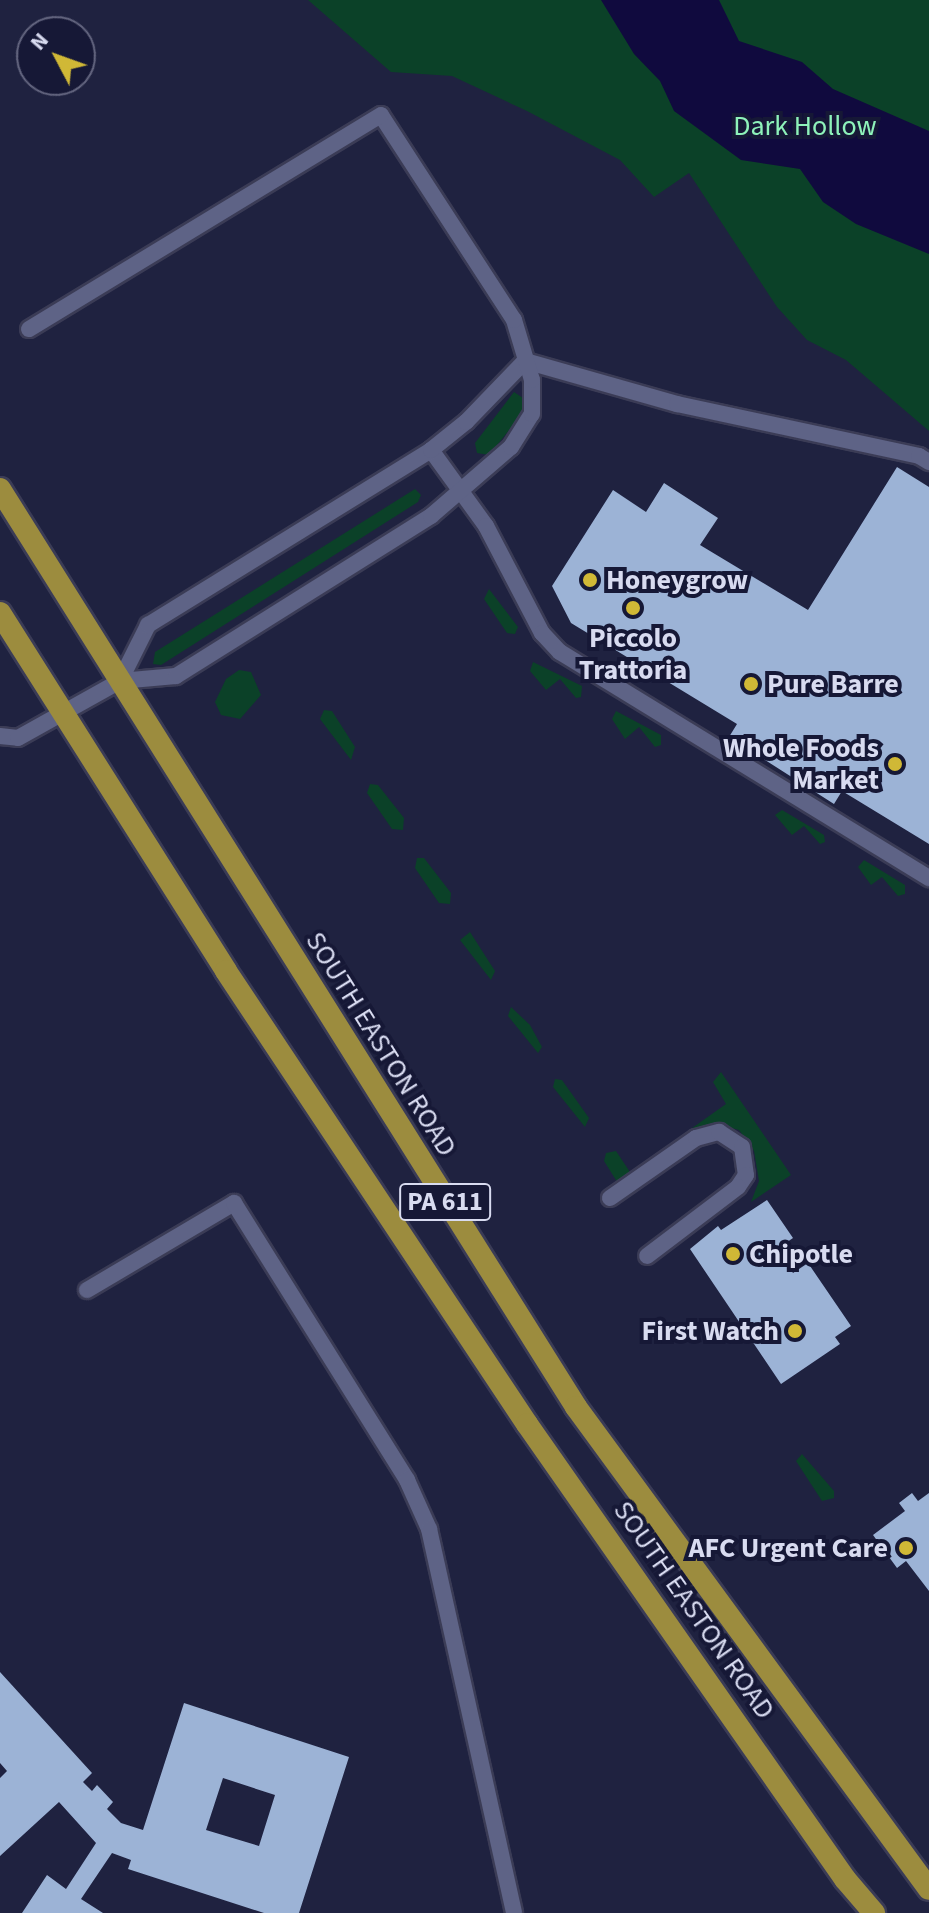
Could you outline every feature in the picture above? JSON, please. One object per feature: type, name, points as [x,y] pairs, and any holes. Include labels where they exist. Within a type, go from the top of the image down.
[{"type":"highway","name":"SOUTH EASTON ROAD","points":[[0,489],[576,1407],[929,1889]]},
{"type":"highway","name":"SOUTH EASTON ROAD","points":[[0,613],[226,971],[527,1424],[845,1879],[874,1913]]},
{"type":"lane","points":[[0,736],[18,738],[120,681],[176,676],[461,492],[511,447],[532,414],[532,380],[514,320],[492,278],[381,115],[29,329]]},
{"type":"lane","points":[[120,681],[148,625],[431,450],[466,422],[525,361]]},
{"type":"lane","points":[[525,361],[677,404],[919,456],[929,462]]},
{"type":"lane","points":[[431,450],[486,526],[542,633],[560,652],[929,878]]},
{"type":"lane","points":[[610,1198],[696,1138],[719,1132],[742,1147],[746,1175],[738,1187],[647,1256]]},
{"type":"lane","points":[[87,1290],[234,1203],[407,1480],[429,1529],[514,1913]]},
{"type":"green space","name":"Dark Hollow","points":[[308,0],[929,0],[929,431],[846,360],[807,340],[777,307],[689,173],[654,197],[620,160],[527,111],[452,76],[391,72]]},
{"type":"green space","points":[[514,392],[526,400],[519,418],[489,455],[477,453],[475,443]]},
{"type":"green space","points":[[415,489],[421,495],[418,502],[161,665],[153,664],[155,652]]},
{"type":"green space","points":[[489,589],[518,627],[515,634],[507,633],[484,599]]},
{"type":"green space","points":[[533,662],[582,686],[581,697],[576,698],[560,679],[546,690],[530,671]]},
{"type":"green space","points":[[239,670],[251,672],[261,695],[240,719],[221,715],[215,702],[226,679]]},
{"type":"green space","points":[[324,710],[332,711],[355,747],[351,760],[320,719]]},
{"type":"green space","points":[[616,711],[661,735],[661,745],[655,747],[639,727],[625,739],[612,719]]},
{"type":"green space","points":[[370,784],[378,785],[404,818],[403,830],[392,829],[367,793]]},
{"type":"green space","points":[[782,810],[824,835],[825,842],[820,844],[804,826],[792,835],[775,815]]},
{"type":"green space","points":[[417,858],[424,858],[451,893],[450,904],[439,903],[415,868]]},
{"type":"green space","points":[[864,860],[905,885],[905,894],[898,896],[882,877],[871,885],[858,867]]},
{"type":"green space","points":[[470,932],[495,971],[491,980],[460,940]]},
{"type":"green space","points":[[511,1007],[530,1025],[542,1047],[538,1053],[508,1016]]},
{"type":"green space","points":[[721,1072],[791,1175],[751,1202],[759,1181],[754,1151],[739,1130],[712,1123],[619,1185],[604,1161],[606,1153],[616,1151],[630,1172],[726,1104],[713,1082]]},
{"type":"green space","points":[[555,1079],[562,1080],[589,1118],[585,1127],[553,1087]]},
{"type":"green space","points":[[802,1454],[834,1491],[834,1498],[822,1501],[796,1461]]},
{"type":"shaded area","points":[[601,0],[719,0],[739,41],[802,62],[833,89],[929,131],[929,254],[856,224],[823,202],[800,169],[741,160],[674,111],[660,81],[634,54]]},
{"type":"building","points":[[897,467],[929,487],[929,844],[842,791],[834,804],[729,737],[737,724],[571,623],[552,586],[613,490],[646,512],[664,483],[718,518],[700,545],[808,610]]},
{"type":"building","points":[[767,1200],[793,1238],[777,1249],[793,1273],[808,1263],[851,1326],[835,1337],[840,1344],[781,1384],[690,1249],[718,1226],[721,1230]]},
{"type":"building","name":"AFC Urgent Care","points":[[912,1493],[918,1501],[929,1493],[929,1591],[906,1561],[897,1568],[873,1535],[905,1511],[899,1503]]},
{"type":"building","points":[[0,1672],[92,1773],[83,1782],[92,1791],[97,1785],[113,1802],[107,1809],[121,1823],[143,1830],[184,1703],[349,1757],[299,1913],[264,1913],[128,1869],[131,1860],[112,1853],[81,1899],[103,1913],[22,1913],[47,1875],[66,1889],[96,1843],[59,1802],[0,1856],[0,1778],[7,1771],[0,1763]],"holes":[[[223,1778],[275,1795],[259,1846],[206,1830]]]},
{"type":"place","name":"Honeygrow","points":[[590,580]]},
{"type":"place","name":"Piccolo Trattoria","points":[[633,608]]},
{"type":"place","name":"Pure Barre","points":[[751,684]]},
{"type":"place","name":"Whole Foods Market","points":[[895,764]]},
{"type":"place","name":"Chipotle","points":[[733,1254]]},
{"type":"place","name":"First Watch","points":[[795,1331]]},
{"type":"place","name":"AFC Urgent Care","points":[[906,1548]]}]
